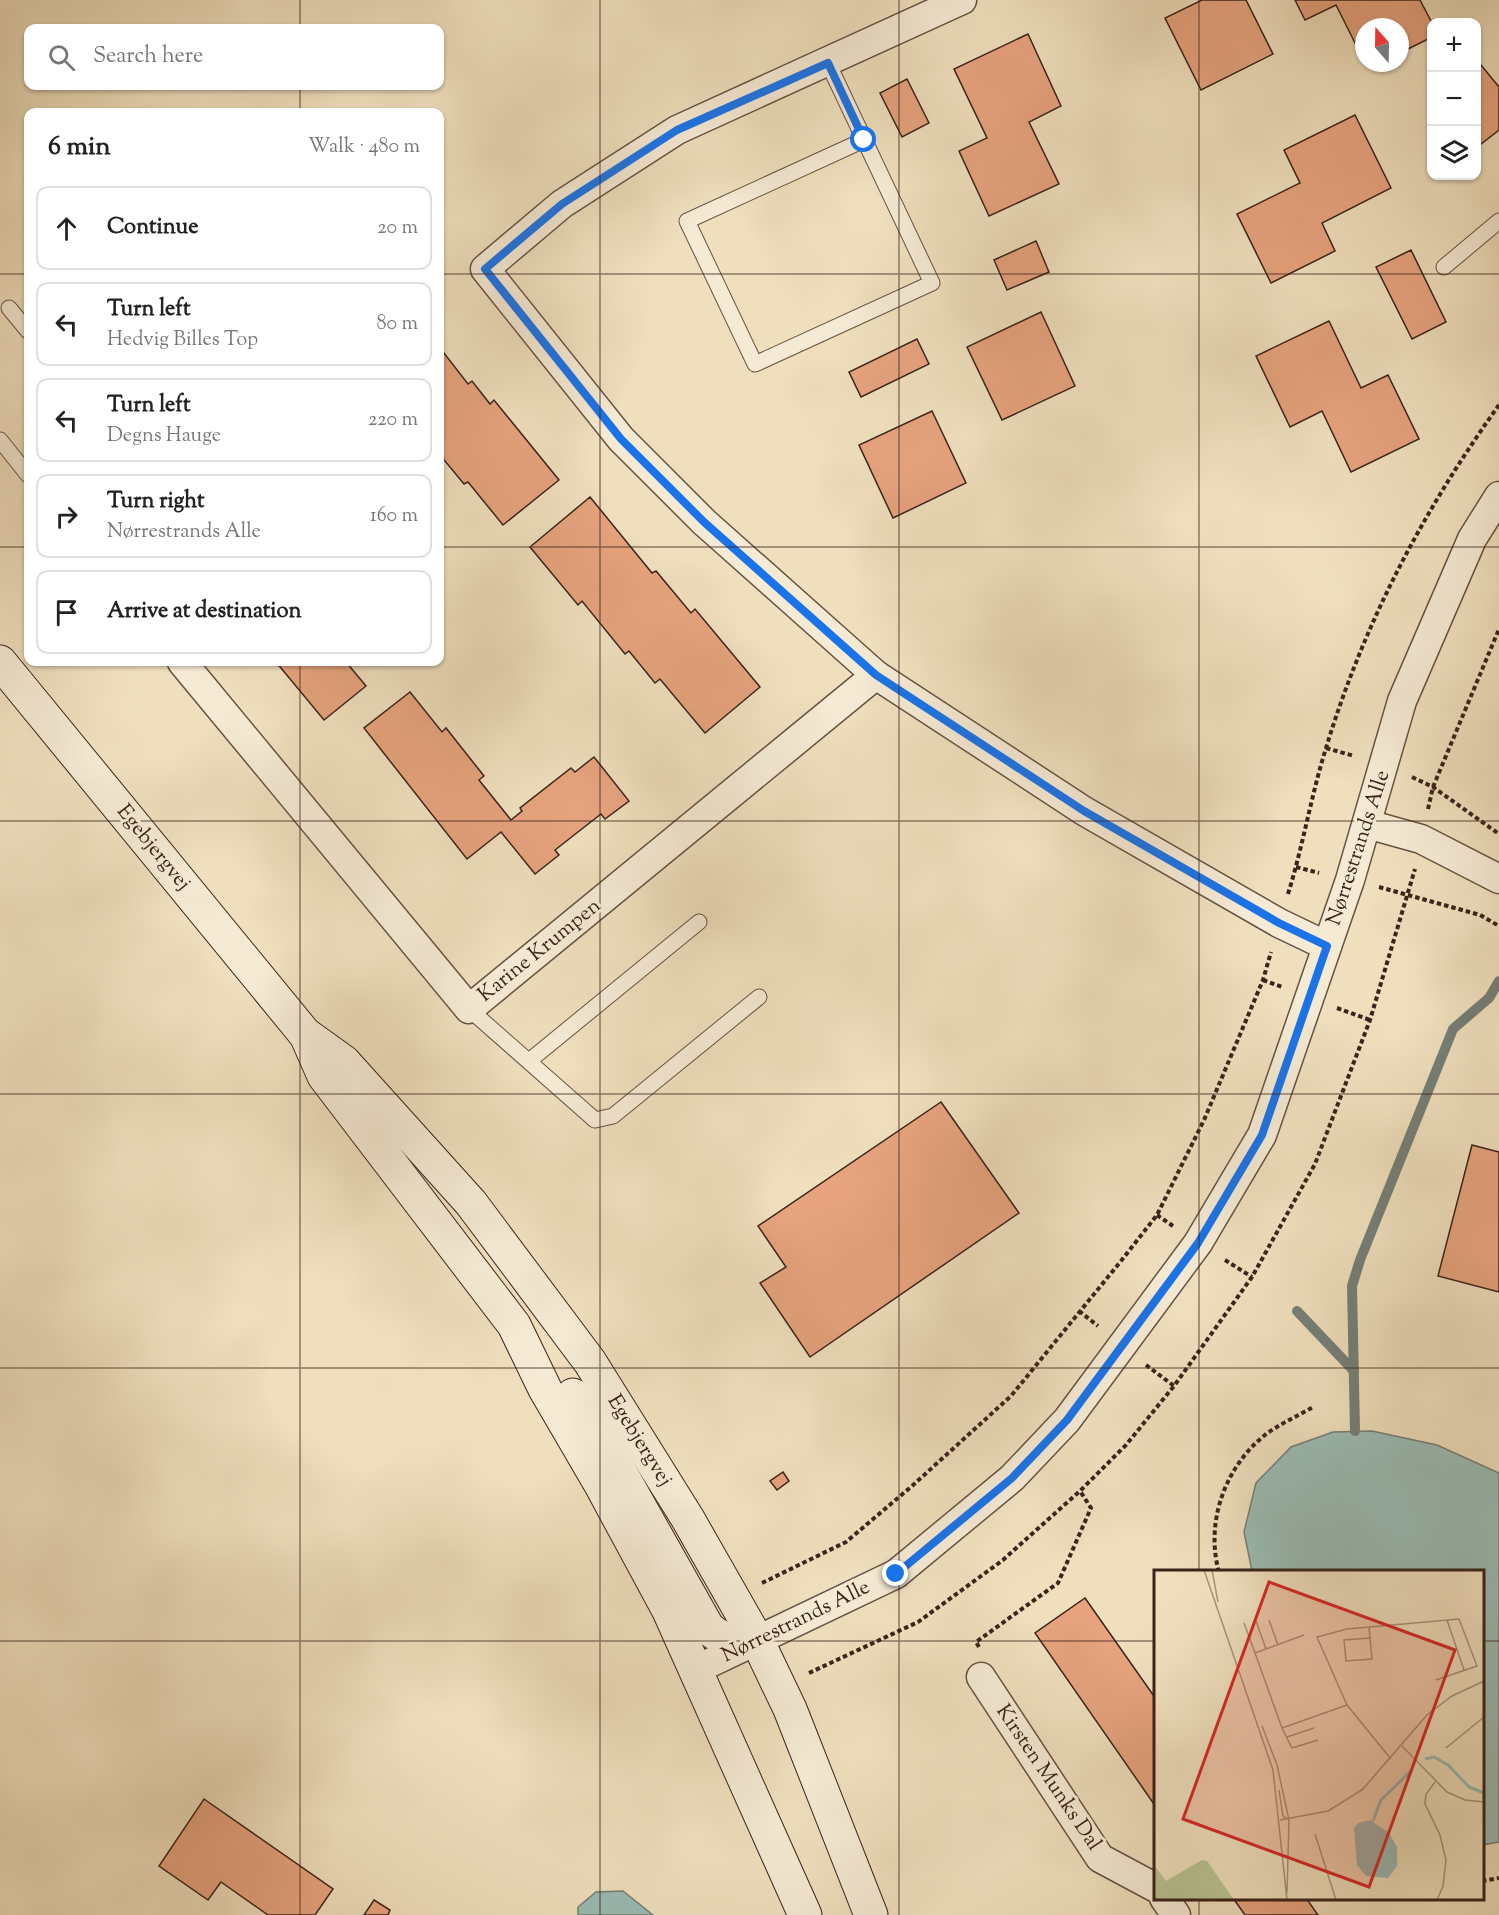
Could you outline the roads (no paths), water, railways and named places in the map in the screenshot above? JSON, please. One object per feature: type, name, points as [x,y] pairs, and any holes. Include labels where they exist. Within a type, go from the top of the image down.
[{"type":"street","points":[[962,0],[677,130],[562,204],[485,269],[621,439],[704,522],[876,675],[1084,811],[1279,923],[1327,946]]},
{"type":"street","name":"Nørrestrands Alle","points":[[697,1669],[896,1574],[1012,1478],[1067,1420],[1198,1243],[1262,1135],[1350,880],[1402,702],[1472,539],[1499,496]]},
{"type":"street","name":"Egebjergvej","points":[[0,662],[305,1034],[344,1062],[471,1203],[534,1284],[590,1362],[688,1519],[757,1640],[790,1709],[871,1915]]},
{"type":"street","name":"Karine Krumpen","points":[[185,666],[469,1009],[876,675]]},
{"type":"street","points":[[1367,824],[1421,839],[1499,879]]},
{"type":"street","name":"Egebjergvej","points":[[305,1034],[324,1076],[514,1325],[545,1389],[607,1496],[697,1669],[805,1915]]},
{"type":"street","points":[[514,1325],[548,1356],[586,1415],[693,1598],[708,1628],[719,1637],[734,1643],[757,1640]]},
{"type":"street","name":"Kirsten Munks Dal","points":[[981,1677],[1101,1858],[1154,1887]]},
{"type":"street","points":[[1165,1900],[1176,1915]]},
{"type":"lane","points":[[828,63],[932,283],[755,364],[687,221],[864,140]]},
{"type":"lane","points":[[1444,267],[1499,221]]},
{"type":"lane","points":[[9,308],[24,326]]},
{"type":"lane","points":[[0,440],[24,470]]},
{"type":"lane","points":[[529,1062],[699,922]]},
{"type":"lane","points":[[469,1009],[595,1120],[614,1116],[759,997]]},
{"type":"water","points":[[1372,1431],[1437,1445],[1499,1473],[1499,1842],[1484,1845],[1484,1570],[1252,1570],[1244,1532],[1256,1483],[1291,1447],[1333,1432]]},
{"type":"water","points":[[623,1891],[653,1915],[578,1915],[578,1907],[596,1892]]},
{"type":"waterway","points":[[1355,1431],[1352,1286],[1360,1260],[1453,1029],[1489,998],[1499,981]]},
{"type":"waterway","points":[[1297,1311],[1354,1371]]}]
